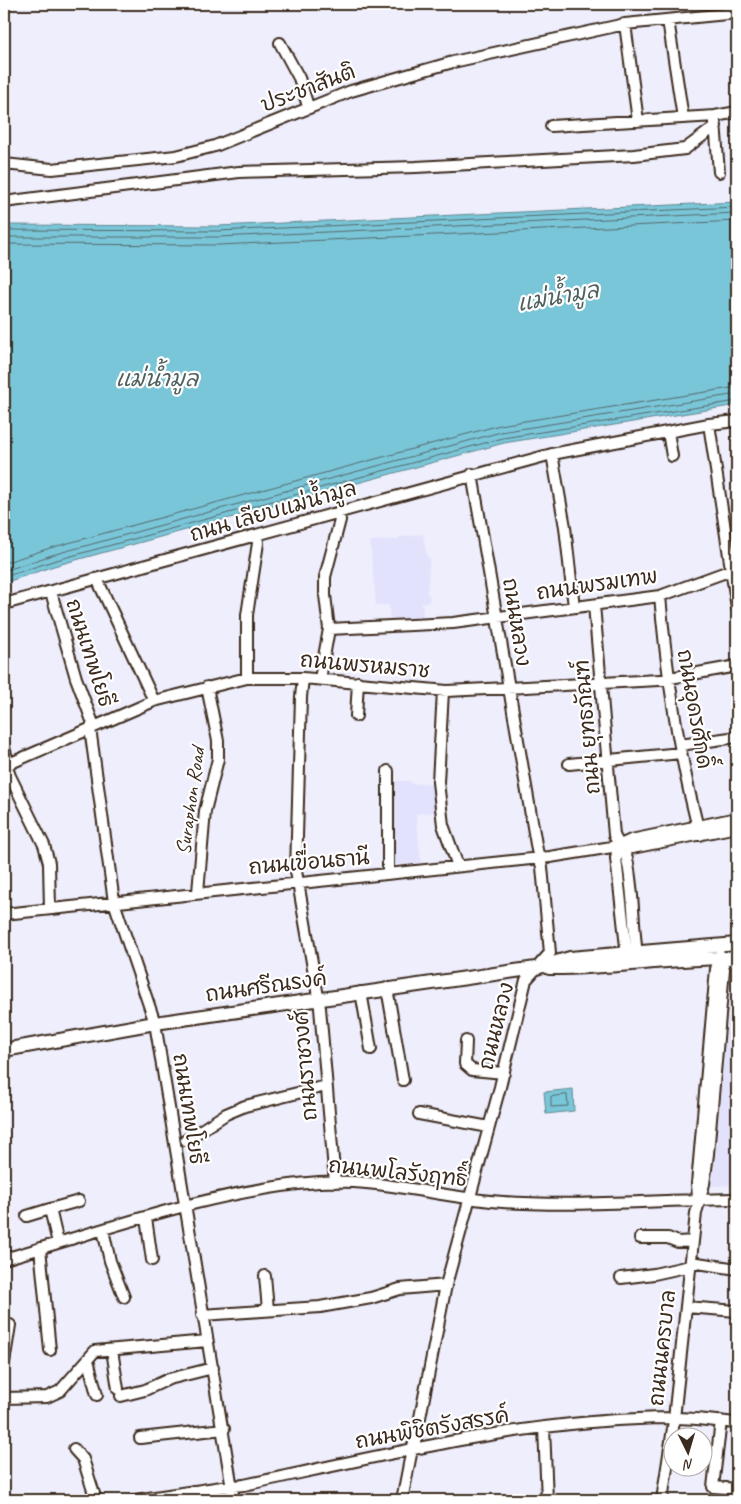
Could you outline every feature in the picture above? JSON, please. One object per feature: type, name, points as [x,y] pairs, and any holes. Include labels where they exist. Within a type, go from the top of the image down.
[{"type":"main road","name":"ถนนศรีณรงค์","points":[[4,1050],[155,1023],[387,988],[536,968],[571,968],[631,958],[719,952],[737,944]]},
{"type":"main road","name":"ถนนศรีณรงค์","points":[[719,952],[737,958]]},
{"type":"street","name":"ประชาสันติ","points":[[4,164],[52,169],[176,156],[215,146],[308,106],[351,91],[453,62],[625,24],[737,13]]},
{"type":"street","points":[[668,20],[683,118]]},
{"type":"street","points":[[625,24],[638,121]]},
{"type":"street","points":[[280,44],[299,78],[308,106]]},
{"type":"street","points":[[4,202],[239,172],[416,167],[642,154],[685,149],[715,121],[737,112]]},
{"type":"street","points":[[551,126],[683,118],[715,121]]},
{"type":"street","points":[[715,121],[719,172]]},
{"type":"street","name":"ถนน เลียบแม่น้ำมูล","points":[[4,604],[257,536],[472,474],[552,454],[709,424],[737,421]]},
{"type":"street","points":[[709,424],[734,569],[737,608]]},
{"type":"street","points":[[668,432],[672,456]]},
{"type":"street","points":[[552,454],[565,527],[574,607]]},
{"type":"street","name":"ถนนหลวง","points":[[402,1500],[446,1285],[504,1073],[526,980],[550,953],[545,894],[472,474]]},
{"type":"street","points":[[320,680],[329,630],[325,577],[340,520],[338,512]]},
{"type":"street","points":[[247,678],[247,615],[258,543],[257,536]]},
{"type":"street","name":"ถนนพรมเทพ","points":[[329,630],[453,623],[660,596],[734,569]]},
{"type":"street","points":[[97,579],[154,701]]},
{"type":"street","name":"ถนนเทพโยธี","points":[[51,592],[92,727],[114,902],[155,1023],[202,1315],[224,1429],[234,1500]]},
{"type":"street","name":"ถนนอุดรศักดิ์","points":[[660,596],[668,679],[699,831]]},
{"type":"street","name":"ถนน ยุทธภัณฑ์","points":[[594,605],[614,835],[618,846],[616,861],[626,947],[631,958]]},
{"type":"street","name":"ถนนพรหมราช","points":[[6,765],[154,701],[207,686],[247,678],[303,678],[443,691],[668,679],[737,666]]},
{"type":"street","name":"ถนนราชวงศ์","points":[[303,678],[296,870],[318,999],[335,1182]]},
{"type":"street","points":[[356,716],[358,682]]},
{"type":"street","name":"Suraphon Road","points":[[198,892],[205,811],[218,759],[218,741],[207,686]]},
{"type":"street","points":[[443,691],[438,782],[443,825],[458,866]]},
{"type":"street","points":[[569,764],[681,749],[737,737]]},
{"type":"street","points":[[4,748],[6,765],[10,776],[44,845],[49,863],[50,909]]},
{"type":"street","points":[[388,771],[388,874]]},
{"type":"street","name":"ถนนเขื่อนธานี","points":[[4,914],[198,892],[539,858],[618,846],[632,848],[699,831],[737,818]]},
{"type":"street","name":"ถนนเขื่อนธานี","points":[[699,831],[737,827]]},
{"type":"street","name":"ถนนนครบาล","points":[[662,1500],[698,1200],[697,1184],[710,1093],[724,969],[719,952]]},
{"type":"street","points":[[387,988],[403,1080]]},
{"type":"street","points":[[361,992],[371,1049]]},
{"type":"street","points":[[466,1042],[465,1064],[472,1070],[504,1073]]},
{"type":"street","points":[[186,1140],[232,1111],[326,1086]]},
{"type":"street","points":[[419,1114],[490,1126]]},
{"type":"street","name":"ถนนพโลรังฤทธิ์","points":[[4,1259],[185,1207],[259,1192],[335,1182],[470,1199],[520,1202],[737,1198]]},
{"type":"street","points":[[26,1216],[79,1201]]},
{"type":"street","points":[[50,1209],[58,1243]]},
{"type":"street","points":[[146,1218],[152,1260]]},
{"type":"street","points":[[103,1230],[110,1261],[124,1297]]},
{"type":"street","points":[[640,1238],[668,1238],[678,1242],[693,1241]]},
{"type":"street","points":[[40,1248],[50,1350]]},
{"type":"street","points":[[621,1278],[654,1274],[690,1264],[737,1269]]},
{"type":"street","points":[[265,1276],[268,1310]]},
{"type":"street","points":[[202,1315],[320,1307],[371,1298],[400,1289],[446,1285]]},
{"type":"street","points":[[686,1307],[737,1311]]},
{"type":"street","points":[[4,1363],[10,1325]]},
{"type":"street","points":[[4,1398],[47,1396],[60,1391],[95,1351],[208,1341]]},
{"type":"street","points":[[112,1350],[120,1392],[212,1368]]},
{"type":"street","points":[[88,1360],[97,1394]]},
{"type":"street","name":"ถนนพิชิตรังสรรค์","points":[[137,1500],[232,1486],[412,1448],[544,1427],[596,1421],[673,1418],[737,1423]]},
{"type":"street","points":[[721,1421],[714,1488],[737,1489]]},
{"type":"street","points":[[544,1427],[548,1500]]},
{"type":"street","points":[[140,1438],[224,1429]]},
{"type":"street","points":[[74,1449],[83,1459],[96,1500]]},
{"type":"shaded area","points":[[423,534],[427,558],[430,557],[427,593],[430,597],[429,602],[422,603],[423,618],[390,619],[389,605],[376,605],[370,541],[396,540],[400,537]]},
{"type":"shaded area","points":[[390,781],[411,781],[411,784],[436,783],[437,812],[416,814],[421,863],[389,865]]},
{"type":"shaded area","points":[[737,969],[737,1185],[712,1186],[732,973]]},
{"type":"water","name":"แม่น้ำมูล","points":[[737,202],[737,405],[504,443],[54,566],[4,583],[4,225],[218,226]]},
{"type":"water","points":[[573,1089],[574,1111],[546,1114],[544,1092]]}]
